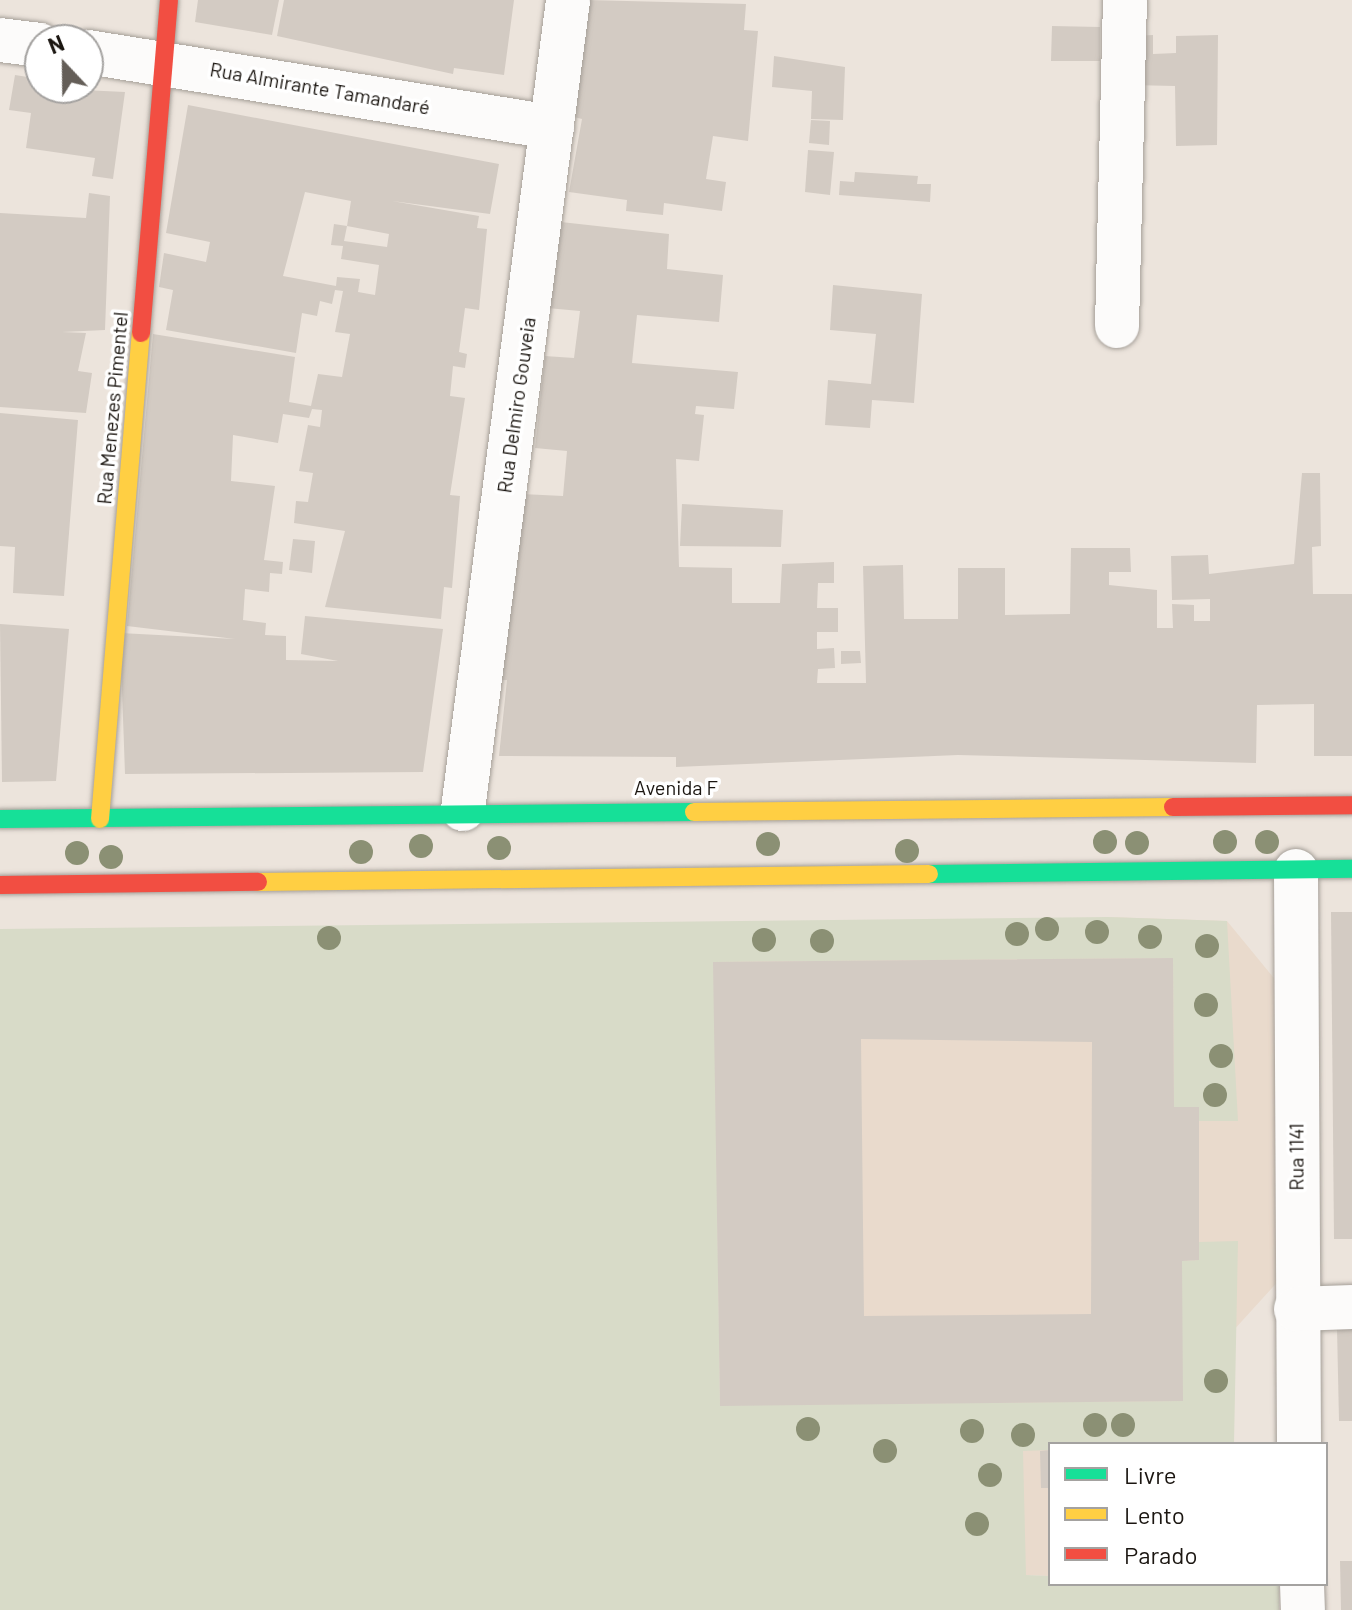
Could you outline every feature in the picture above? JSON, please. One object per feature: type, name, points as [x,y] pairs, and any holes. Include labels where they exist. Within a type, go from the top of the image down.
[{"type":"street","name":"Rua Menezes Pimentel","points":[[100,819],[169,0]]},
{"type":"street","name":"Rua Delmiro Gouveia","points":[[463,809],[568,0]]},
{"type":"street","points":[[1117,326],[1125,0]]},
{"type":"street","points":[[0,40],[24,43]]},
{"type":"street","name":"Rua Almirante Tamandaré","points":[[104,54],[163,61],[552,127]]},
{"type":"street","name":"Avenida F","points":[[0,819],[270,816],[463,809],[1352,805]]},
{"type":"street","points":[[270,816],[274,881]]},
{"type":"street","points":[[0,885],[1352,869]]},
{"type":"street","name":"Rua 1141","points":[[1296,871],[1299,1442]]},
{"type":"street","points":[[1296,1309],[1352,1307]]},
{"type":"street","points":[[1302,1586],[1303,1610]]},
{"type":"shaded area","points":[[1107,917],[1227,921],[1278,983],[1291,1267],[1232,1332],[1234,1442],[1048,1442],[1048,1576],[1026,1575],[720,1406],[713,962]]},
{"type":"green space","points":[[1107,917],[1227,921],[1238,1121],[1198,1121],[1199,1107],[1174,1107],[1173,958],[714,962],[720,1405],[1182,1401],[1182,1261],[1199,1260],[1199,1242],[1238,1241],[1234,1442],[1048,1442],[1048,1450],[1023,1451],[1026,1575],[1048,1576],[1048,1586],[1279,1586],[1279,1610],[0,1610],[0,929]]},
{"type":"building","points":[[198,0],[279,0],[272,35],[195,22]]},
{"type":"building","points":[[284,0],[514,0],[504,75],[454,68],[453,74],[277,36]]},
{"type":"building","points":[[587,0],[746,4],[744,30],[758,31],[748,141],[713,136],[706,179],[726,182],[722,211],[664,203],[663,215],[626,211],[627,200],[569,192],[582,119],[574,117]]},
{"type":"building","points":[[1052,26],[1100,27],[1100,61],[1051,61]]},
{"type":"building","points":[[1153,35],[1153,54],[1176,53],[1176,36],[1218,35],[1217,145],[1176,146],[1175,86],[1131,85],[1131,36]]},
{"type":"building","points":[[774,56],[845,67],[843,120],[811,119],[812,91],[772,87]]},
{"type":"building","points":[[15,75],[24,76],[24,104],[104,104],[104,91],[125,92],[113,179],[92,176],[95,158],[26,148],[31,113],[9,110]]},
{"type":"building","points":[[188,105],[499,164],[490,214],[392,201],[479,216],[477,228],[487,229],[479,310],[465,308],[459,352],[467,354],[465,368],[453,366],[450,396],[465,398],[450,495],[460,496],[452,588],[444,587],[441,619],[325,607],[345,531],[294,523],[296,501],[308,502],[313,473],[299,471],[308,425],[320,427],[322,410],[312,409],[309,418],[283,414],[278,443],[233,435],[231,481],[275,486],[264,560],[283,562],[282,574],[270,573],[269,592],[245,589],[243,620],[266,623],[265,635],[286,636],[286,660],[338,661],[301,654],[305,616],[443,629],[423,772],[125,774],[120,633],[235,639],[127,626],[153,334],[295,357],[289,402],[311,406],[318,374],[342,377],[350,334],[335,332],[343,291],[335,290],[332,304],[320,301],[317,316],[302,313],[296,353],[166,330],[173,290],[159,287],[164,253],[206,262],[210,242],[166,233]],"holes":[[[305,192],[351,201],[347,226],[334,224],[331,245],[343,246],[341,259],[379,265],[375,295],[358,292],[360,279],[337,277],[336,286],[283,276]],[[347,226],[389,234],[387,247],[344,241]]]},
{"type":"building","points":[[811,120],[830,121],[829,145],[809,143]]},
{"type":"building","points":[[808,150],[834,152],[830,195],[805,192]]},
{"type":"building","points":[[855,172],[918,176],[917,184],[931,184],[930,202],[839,195],[840,181],[854,182]]},
{"type":"building","points":[[89,193],[110,196],[105,330],[62,332],[86,333],[78,371],[92,373],[86,413],[0,407],[0,213],[86,218]]},
{"type":"building","points":[[552,221],[669,234],[667,269],[723,275],[719,322],[637,315],[632,363],[738,372],[734,409],[696,406],[695,414],[704,415],[699,461],[676,459],[679,567],[732,568],[732,603],[780,603],[782,564],[834,562],[834,583],[818,583],[817,608],[838,608],[838,632],[817,632],[817,649],[834,648],[835,668],[818,669],[817,683],[866,683],[863,566],[903,565],[904,619],[958,619],[958,568],[1005,568],[1005,615],[1070,614],[1071,548],[1130,548],[1131,572],[1109,572],[1109,585],[1157,590],[1157,628],[1173,628],[1172,604],[1194,605],[1194,621],[1210,621],[1210,599],[1172,600],[1171,556],[1208,555],[1209,574],[1294,564],[1302,473],[1320,473],[1321,546],[1312,547],[1313,594],[1352,594],[1352,756],[1314,756],[1314,704],[1257,705],[1256,763],[958,755],[676,767],[676,757],[499,756],[507,680],[499,680],[522,494],[563,496],[567,451],[535,448],[545,356],[574,358],[580,311],[547,308]]},
{"type":"building","points":[[833,285],[922,294],[914,403],[872,400],[870,428],[825,425],[828,380],[871,384],[876,334],[830,330]]},
{"type":"building","points":[[0,413],[78,420],[64,596],[13,593],[15,547],[0,546]]},
{"type":"building","points":[[682,504],[783,510],[781,547],[680,546]]},
{"type":"building","points":[[293,539],[315,541],[312,573],[289,570]]},
{"type":"building","points":[[0,624],[69,629],[56,781],[2,782]]},
{"type":"building","points":[[841,651],[860,651],[861,663],[841,664]]},
{"type":"building","points":[[1331,912],[1352,912],[1352,1239],[1334,1239]]},
{"type":"building","points":[[1173,958],[1174,1107],[1199,1107],[1199,1260],[1182,1261],[1183,1401],[720,1406],[713,962]],"holes":[[[861,1039],[1092,1042],[1091,1314],[864,1316]]]},
{"type":"building","points":[[1337,1328],[1352,1328],[1352,1421],[1339,1421]]},
{"type":"building","points":[[1048,1450],[1048,1488],[1041,1488],[1040,1451]]},
{"type":"building","points":[[1340,1561],[1352,1561],[1352,1610],[1341,1610]]},
{"type":"traffic: fast","points":[[0,819],[694,812]]},
{"type":"traffic: fast","points":[[929,874],[1352,869]]},
{"type":"traffic: slow","points":[[100,819],[141,333]]},
{"type":"traffic: slow","points":[[694,812],[1173,807]]},
{"type":"traffic: slow","points":[[258,882],[929,874]]},
{"type":"traffic: jam","points":[[141,333],[169,0]]},
{"type":"traffic: jam","points":[[1173,807],[1352,805]]},
{"type":"traffic: jam","points":[[0,885],[258,882]]}]
